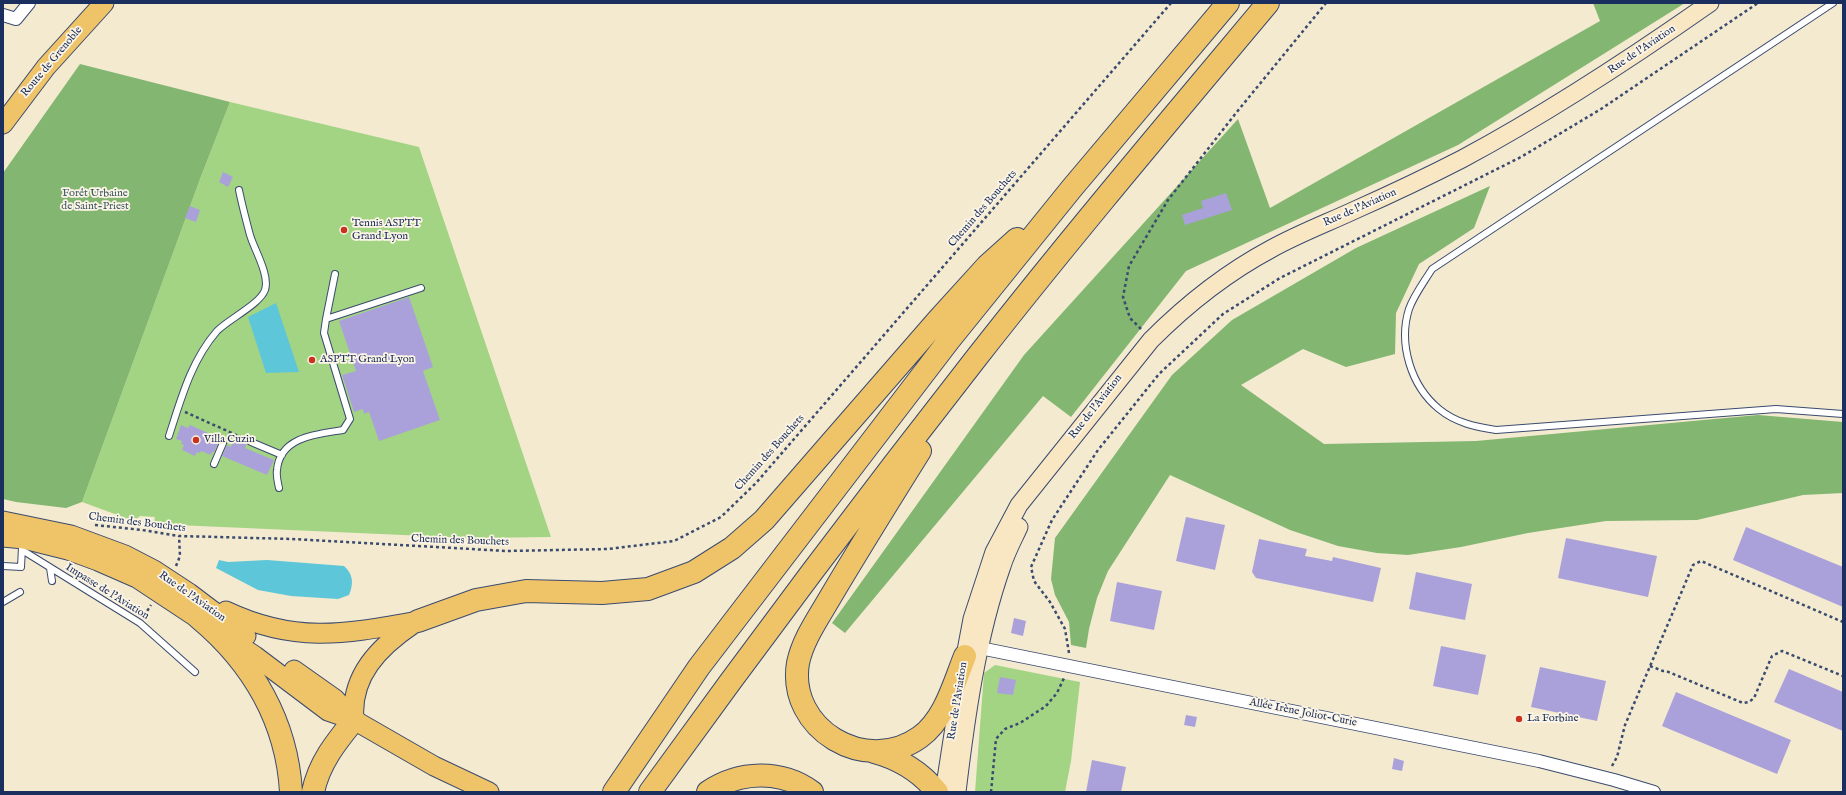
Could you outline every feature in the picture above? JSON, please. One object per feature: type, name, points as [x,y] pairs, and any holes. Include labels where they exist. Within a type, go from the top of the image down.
[{"type":"highway","points":[[614,792],[699,667],[950,339],[1072,188],[1228,3]]},
{"type":"highway","points":[[650,792],[812,570],[978,356],[1093,213],[1268,3]]},
{"type":"highway","points":[[418,621],[476,600],[526,591],[602,593],[648,589],[694,572],[732,548],[764,520],[987,266],[1072,188]]},
{"type":"highway","points":[[937,792],[925,778],[910,766],[893,758],[874,752],[858,750],[837,742],[822,732],[814,723],[803,704],[797,674],[798,662],[806,640],[834,590],[978,356]]},
{"type":"highway","points":[[199,618],[219,635],[233,650],[252,676],[266,700],[276,719],[285,747],[291,792]]},
{"type":"highway","points":[[874,752],[902,747],[920,737],[927,730],[943,708],[972,652]]},
{"type":"highway","points":[[313,792],[318,774],[325,759],[354,720]]},
{"type":"highway","points":[[708,792],[727,782],[752,775],[781,778],[800,784],[812,792]]},
{"type":"main road","name":"Route de Grenoble","points":[[3,124],[46,67],[104,3]]},
{"type":"main road","name":"Rue de l'Aviation","points":[[4,525],[23,544],[68,550],[125,572],[150,585],[255,656],[328,711],[354,720],[434,766],[489,792]]},
{"type":"main road","name":"Rue de l'Aviation","points":[[4,525],[71,535],[125,554],[154,570],[189,593],[335,699],[354,720]]},
{"type":"main road","points":[[189,593],[243,619],[275,629],[293,632],[322,634],[337,633],[418,621]]},
{"type":"main road","points":[[354,720],[354,704],[358,687],[367,667],[386,643],[418,621]]},
{"type":"street","points":[[3,15],[16,19],[29,3]]},
{"type":"street","name":"Rue de l'Aviation","points":[[957,792],[972,652],[972,619],[994,552],[1019,505],[1122,374],[1151,340],[1196,298],[1245,264],[1298,235],[1362,207],[1461,159],[1510,132],[1609,73],[1710,3]]},
{"type":"street","name":"Rue de l'Aviation","points":[[944,792],[972,652],[1002,564],[1020,524],[1053,463]]},
{"type":"street","name":"Allée Irène Joliot-Curie","points":[[972,652],[1066,667],[1539,761],[1654,792]]},
{"type":"lane","points":[[1833,3],[1432,269],[1416,294],[1409,310],[1405,337],[1409,363],[1416,380],[1427,395],[1439,409],[1455,419],[1474,427],[1496,430],[1776,408],[1843,414]]},
{"type":"lane","points":[[169,436],[186,383],[200,353],[218,330],[237,314],[259,300],[265,289],[265,277],[250,236],[239,190]]},
{"type":"lane","points":[[279,488],[277,469],[286,449],[302,437],[343,430],[350,419],[324,333],[335,274]]},
{"type":"lane","points":[[326,319],[421,288]]},
{"type":"lane","points":[[251,442],[282,455]]},
{"type":"lane","points":[[214,464],[224,443]]},
{"type":"lane","points":[[3,566],[21,567],[23,544]]},
{"type":"lane","name":"Impasse de l'Aviation","points":[[23,544],[50,568],[140,623],[195,672]]},
{"type":"lane","points":[[50,568],[52,581]]},
{"type":"lane","points":[[3,602],[20,592]]},
{"type":"path","name":"Chemin des Bouchets","points":[[89,525],[142,530],[179,536],[507,551],[608,549],[674,541],[721,516],[756,484],[1171,3]]},
{"type":"path","points":[[1151,340],[1130,318],[1125,305],[1123,296],[1129,266],[1168,200],[1236,113],[1326,3]]},
{"type":"path","points":[[991,792],[996,739],[1004,729],[1020,723],[1046,706],[1057,693],[1065,676],[1069,653],[1065,629],[1050,602],[1034,581],[1031,567],[1052,520],[1060,507],[1098,450],[1159,374],[1223,314],[1280,278],[1521,157],[1602,109],[1758,3]]},
{"type":"path","points":[[178,408],[251,442]]},
{"type":"path","points":[[175,568],[180,556],[179,536]]},
{"type":"path","points":[[1608,767],[1611,768],[1616,757],[1624,725],[1693,565],[1698,561],[1843,622]]},
{"type":"path","points":[[140,623],[153,602]]},
{"type":"path","points":[[1650,666],[1666,671],[1743,703],[1749,702],[1754,698],[1772,656],[1782,651],[1843,676]]},
{"type":"green space","points":[[1593,3],[1685,3],[1458,145],[1186,271],[1071,417],[1043,396],[845,633],[832,623],[1024,355],[1238,119],[1270,208],[1600,21]]},
{"type":"green space","name":"Forêt Urbaine de Saint-Priest","points":[[80,64],[230,102],[200,179],[82,502],[66,508],[3,499],[3,173]]},
{"type":"green space","name":"ASPTT Grand Lyon","points":[[230,102],[419,147],[551,537],[471,538],[154,524],[155,517],[140,516],[134,521],[82,502],[200,179]]},
{"type":"green space","points":[[1490,186],[1474,228],[1419,264],[1396,313],[1395,354],[1346,367],[1303,349],[1241,385],[1324,444],[1476,441],[1758,415],[1843,422],[1843,493],[1803,495],[1697,520],[1606,521],[1528,533],[1461,547],[1408,555],[1377,553],[1338,546],[1290,530],[1170,475],[1108,571],[1097,598],[1086,648],[1071,645],[1069,622],[1055,595],[1051,579],[1055,538],[1172,375],[1232,320],[1356,248]]},
{"type":"green space","points":[[995,665],[1080,682],[1071,761],[1065,792],[975,792],[984,673]]},
{"type":"water","points":[[276,303],[299,372],[266,373],[248,317]]},
{"type":"water","points":[[219,560],[228,562],[267,560],[344,566],[351,576],[352,587],[349,595],[338,599],[291,596],[258,590],[216,568]]},
{"type":"building","points":[[223,172],[233,177],[228,187],[219,182]]},
{"type":"building","points":[[1226,193],[1232,210],[1185,225],[1182,215],[1203,208],[1201,201]]},
{"type":"building","points":[[190,206],[200,210],[196,222],[185,218]]},
{"type":"building","points":[[409,297],[433,367],[423,371],[440,420],[379,441],[369,412],[364,414],[363,409],[354,412],[342,375],[356,371],[339,321]]},
{"type":"building","name":"Villa Cuzin","points":[[181,425],[188,428],[190,425],[208,433],[207,437],[219,442],[214,452],[212,452],[211,455],[201,451],[200,453],[197,452],[195,456],[182,450],[184,445],[181,444],[182,441],[176,439]]},
{"type":"building","points":[[234,438],[247,443],[245,448],[274,460],[267,475],[222,456],[227,445],[231,447]]},
{"type":"building","points":[[1186,517],[1225,525],[1215,570],[1176,561]]},
{"type":"building","points":[[1746,527],[1843,567],[1843,607],[1733,560]]},
{"type":"building","points":[[1566,538],[1657,556],[1648,597],[1558,578]]},
{"type":"building","points":[[1259,539],[1307,549],[1305,556],[1332,561],[1333,557],[1381,568],[1373,602],[1256,578],[1252,572]]},
{"type":"building","points":[[1416,572],[1472,584],[1465,620],[1409,609]]},
{"type":"building","points":[[1117,582],[1162,591],[1154,630],[1110,621]]},
{"type":"building","points":[[1014,618],[1026,621],[1023,636],[1011,633]]},
{"type":"building","points":[[1441,646],[1486,655],[1478,695],[1433,686]]},
{"type":"building","points":[[1540,667],[1606,681],[1597,721],[1531,707]]},
{"type":"building","points":[[1789,669],[1843,692],[1843,731],[1774,702]]},
{"type":"building","points":[[1000,677],[1016,680],[1013,695],[997,693]]},
{"type":"building","points":[[1676,692],[1791,740],[1777,774],[1662,726]]},
{"type":"building","points":[[1186,715],[1197,717],[1195,727],[1184,725]]},
{"type":"building","points":[[1394,758],[1404,761],[1402,771],[1392,769]]},
{"type":"building","points":[[1092,760],[1126,767],[1121,792],[1086,792]]},
{"type":"place","name":"Tennis ASPTT Grand Lyon","points":[[344,230]]},
{"type":"place","name":"ASPTT Grand Lyon","points":[[312,360]]},
{"type":"place","name":"Villa Cuzin","points":[[196,440]]},
{"type":"place","name":"La Forbine","points":[[1519,719]]}]
